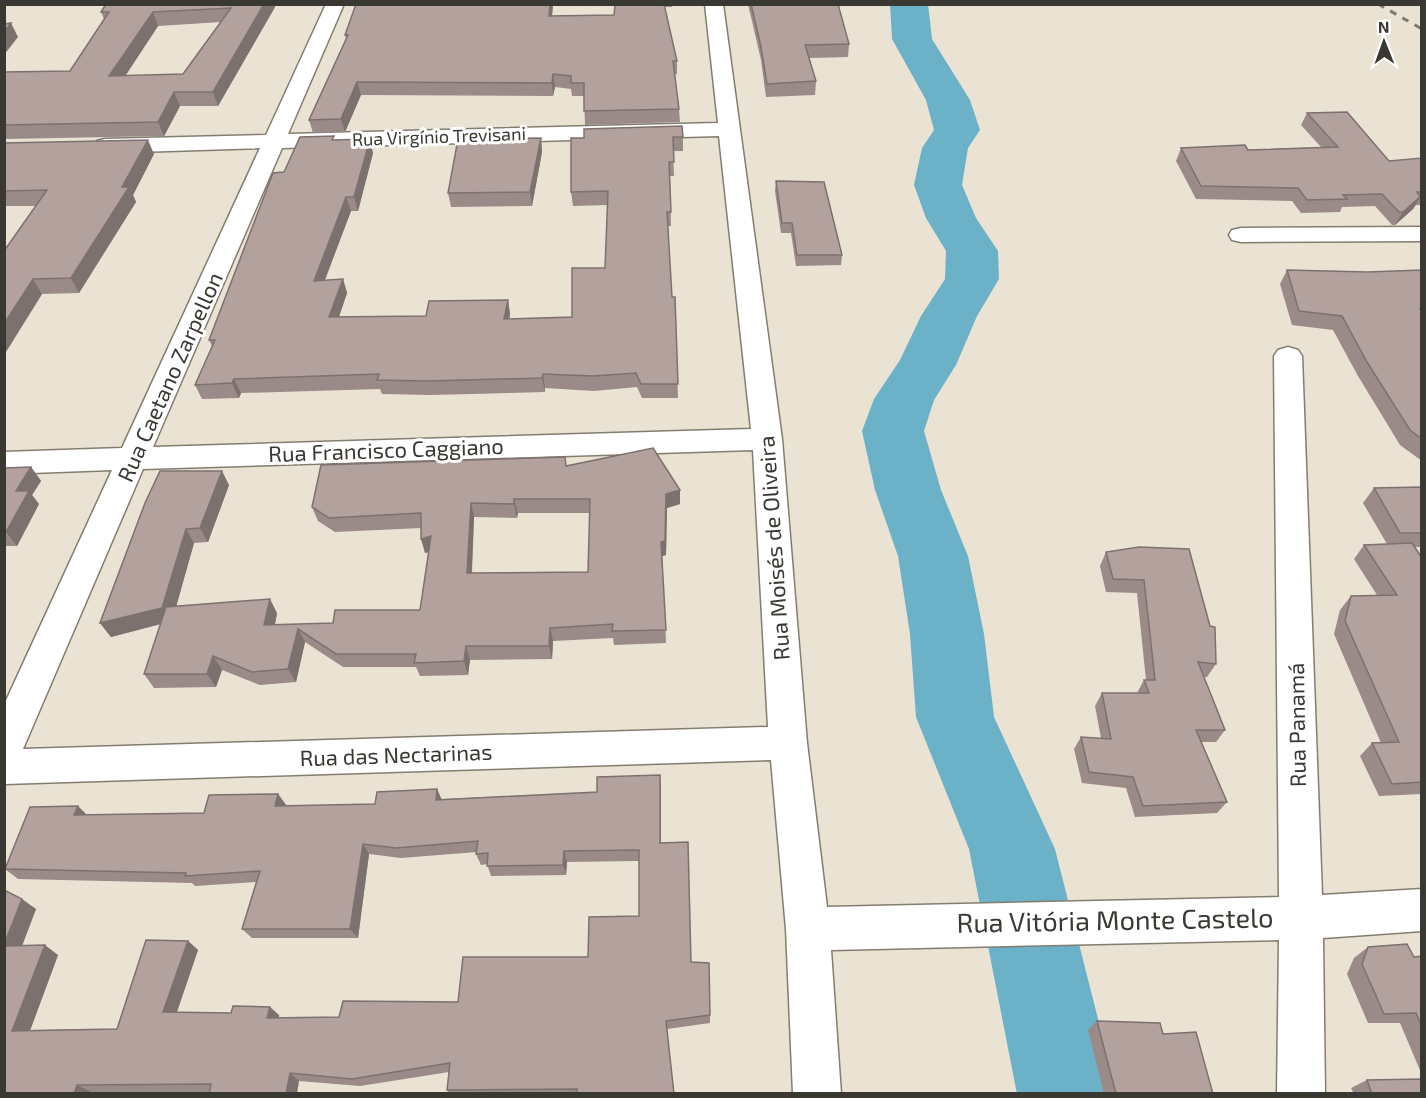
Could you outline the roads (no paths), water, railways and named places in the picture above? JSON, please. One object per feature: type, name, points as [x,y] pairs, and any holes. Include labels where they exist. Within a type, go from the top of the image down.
[{"type":"street","name":"Rua Caetano Zarpellon","points":[[4,748],[335,4]]},
{"type":"street","name":"Rua Moisés de Oliveira","points":[[714,4],[767,439],[788,743],[808,929],[817,1094]]},
{"type":"street","name":"Rua Virgínio Trevisani","points":[[86,147],[273,143],[627,130],[730,129]]},
{"type":"street","points":[[1240,235],[1422,234]]},
{"type":"street","name":"Rua Panamá","points":[[1288,356],[1301,918],[1300,1094]]},
{"type":"street","name":"Rua Francisco Caggiano","points":[[4,463],[767,439]]},
{"type":"street","name":"Rua das Nectarinas","points":[[4,767],[788,743]]},
{"type":"street","name":"Rua Vitória Monte Castelo","points":[[808,929],[1301,918],[1422,910]]},
{"type":"waterway","points":[[909,4],[912,39],[948,100],[957,130],[945,148],[938,185],[951,218],[972,251],[972,279],[949,316],[927,365],[904,399],[893,431],[908,490],[933,556],[947,634],[955,717],[1012,849],[1067,1094]]},
{"type":"railway","points":[[1378,4],[1422,29]]}]
